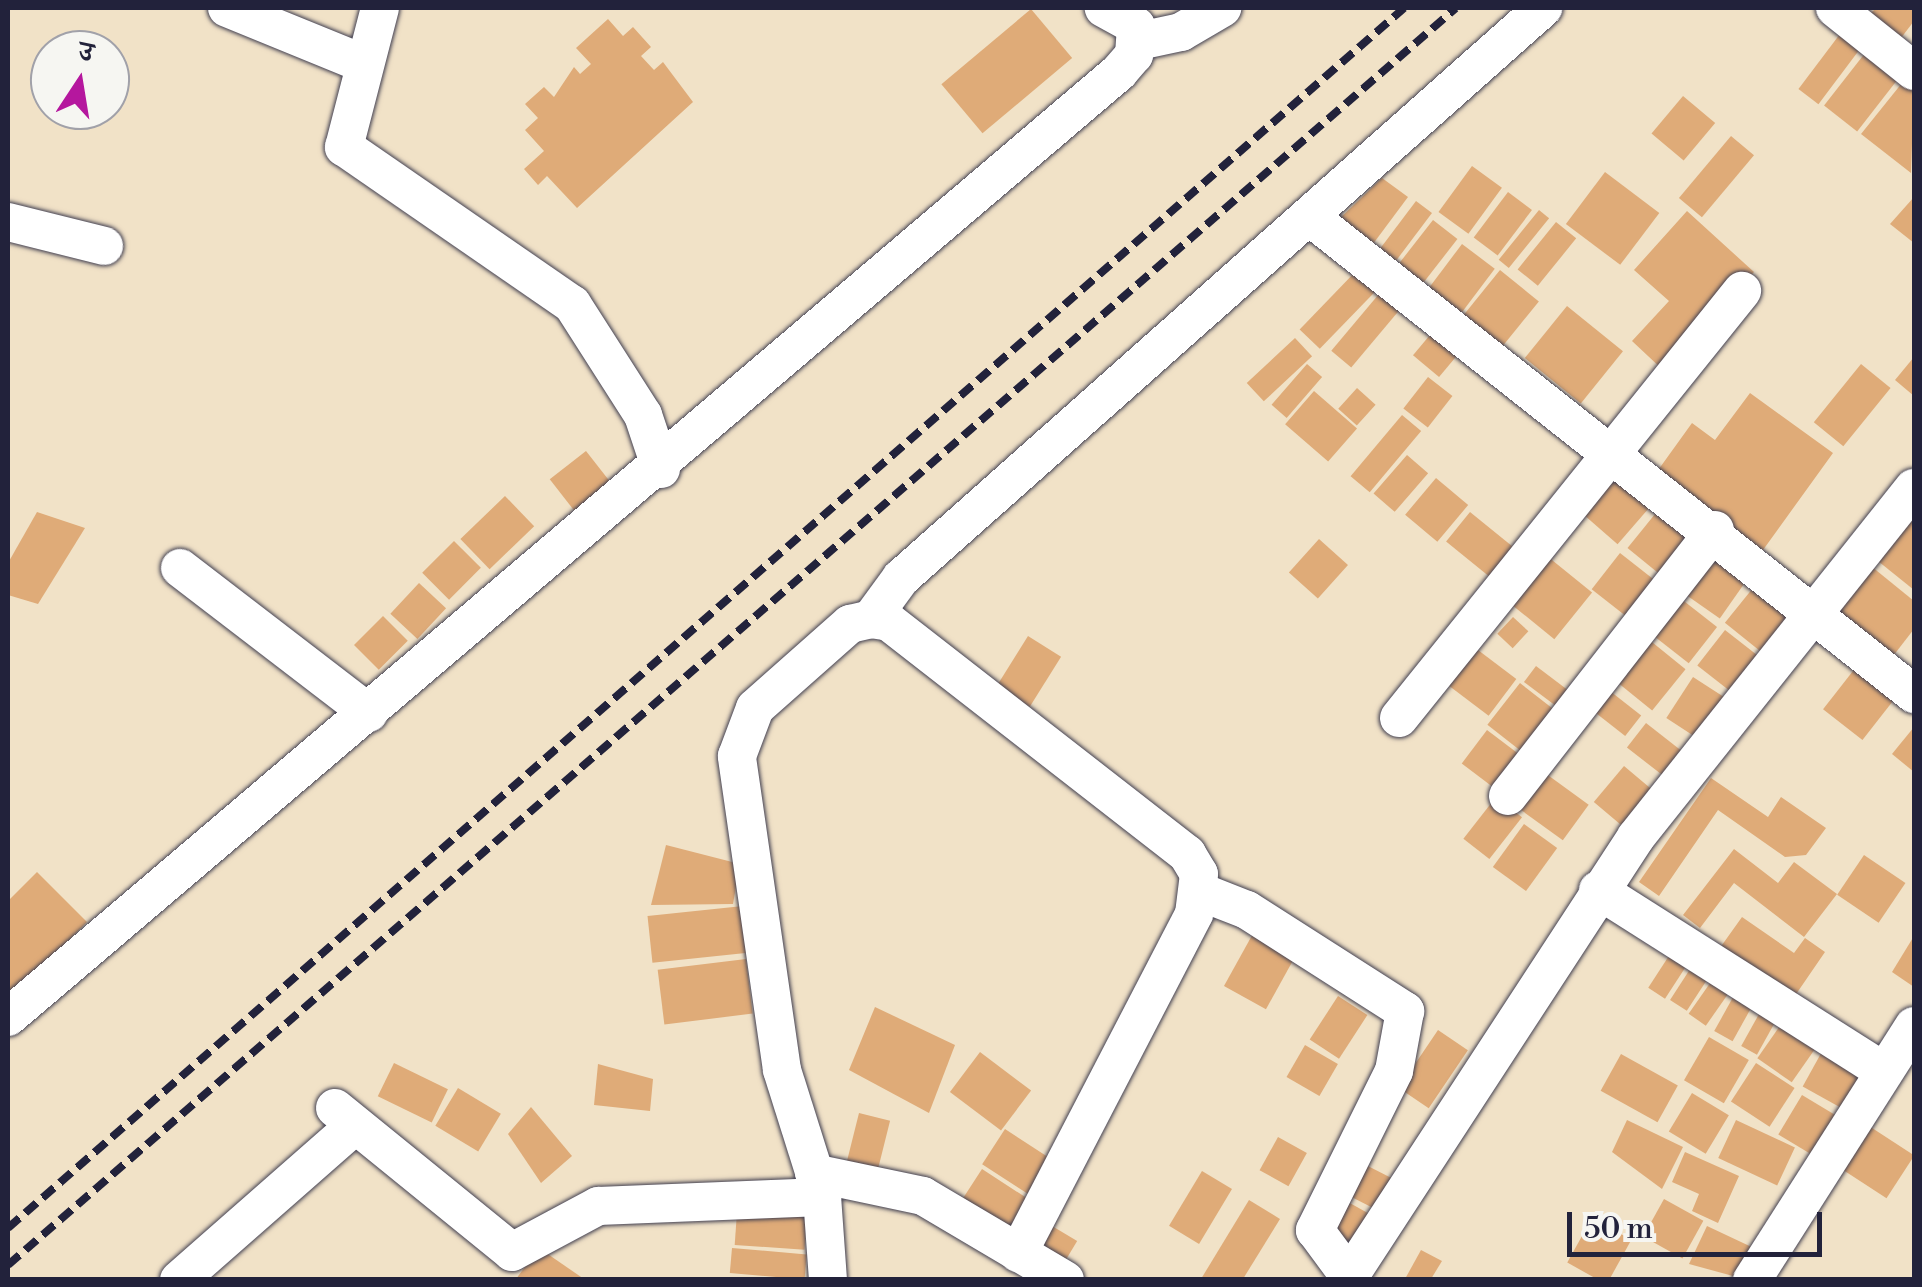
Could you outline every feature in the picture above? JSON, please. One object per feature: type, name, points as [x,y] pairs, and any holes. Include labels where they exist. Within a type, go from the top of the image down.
[{"type":"street","points":[[227,8],[362,64]]},
{"type":"street","points":[[380,8],[362,64],[344,148],[572,304],[644,415],[661,469]]},
{"type":"street","points":[[8,1016],[661,469],[1119,72],[1139,41],[1136,26],[1104,8]]},
{"type":"street","points":[[1139,41],[1181,32],[1222,8]]},
{"type":"street","points":[[870,620],[901,578],[1543,8]]},
{"type":"street","points":[[1835,8],[1914,71]]},
{"type":"street","points":[[1310,218],[1616,451],[1914,694]]},
{"type":"street","points":[[8,222],[104,246]]},
{"type":"street","points":[[1399,718],[1742,292]]},
{"type":"street","points":[[1201,892],[1247,910],[1405,1011],[1394,1071],[1315,1230],[1351,1278],[1598,890],[1809,612],[1914,488]]},
{"type":"street","points":[[1508,796],[1715,530]]},
{"type":"street","points":[[180,568],[370,713]]},
{"type":"street","points":[[828,1280],[818,1185],[782,1070],[737,756],[755,708],[850,624],[870,620],[890,622],[1187,854],[1201,892],[1018,1252]]},
{"type":"street","points":[[1598,890],[1882,1071]]},
{"type":"street","points":[[1752,1280],[1914,1026]]},
{"type":"street","points":[[179,1280],[344,1117],[512,1252],[617,1203],[818,1185],[923,1196],[1064,1280]]},
{"type":"building","points":[[1876,8],[1914,8],[1914,21],[1901,38],[1870,14]]},
{"type":"building","points":[[1031,9],[1072,58],[983,133],[941,84]]},
{"type":"building","points":[[608,19],[623,36],[633,27],[651,47],[641,56],[654,70],[663,62],[693,102],[577,208],[547,176],[538,185],[524,169],[544,151],[525,130],[538,118],[525,104],[544,87],[554,97],[574,67],[580,74],[591,64],[576,48]]},
{"type":"building","points":[[1843,30],[1863,45],[1818,104],[1798,89]]},
{"type":"building","points":[[1869,48],[1902,74],[1857,131],[1824,106]]},
{"type":"building","points":[[1906,78],[1914,85],[1911,173],[1861,134]]},
{"type":"building","points":[[1683,96],[1715,123],[1684,161],[1652,134]]},
{"type":"building","points":[[1731,136],[1754,155],[1702,217],[1679,198]]},
{"type":"building","points":[[1472,166],[1502,188],[1468,234],[1438,212]]},
{"type":"building","points":[[1605,172],[1659,213],[1620,265],[1566,224]]},
{"type":"building","points":[[1382,178],[1408,197],[1370,248],[1337,221]]},
{"type":"building","points":[[1508,192],[1532,210],[1498,256],[1474,238]]},
{"type":"building","points":[[1914,197],[1914,243],[1890,224]]},
{"type":"building","points":[[1416,201],[1432,213],[1390,269],[1374,257]]},
{"type":"building","points":[[1539,210],[1549,218],[1509,268],[1499,260]]},
{"type":"building","points":[[1687,211],[1754,272],[1664,371],[1632,341],[1669,301],[1634,270]]},
{"type":"building","points":[[1433,220],[1457,239],[1416,292],[1392,273]]},
{"type":"building","points":[[1556,222],[1576,238],[1538,286],[1518,269]]},
{"type":"building","points":[[1462,244],[1495,269],[1458,317],[1425,293]]},
{"type":"building","points":[[1358,269],[1378,288],[1320,349],[1300,329]]},
{"type":"building","points":[[1500,270],[1539,301],[1501,348],[1462,317]]},
{"type":"building","points":[[1384,288],[1404,305],[1351,368],[1331,351]]},
{"type":"building","points":[[1567,306],[1623,351],[1581,403],[1525,358]]},
{"type":"building","points":[[1440,323],[1466,345],[1439,377],[1413,355]]},
{"type":"building","points":[[1295,338],[1312,356],[1264,401],[1247,383]]},
{"type":"building","points":[[1914,357],[1914,396],[1895,380]]},
{"type":"building","points":[[1307,364],[1322,377],[1287,418],[1272,405]]},
{"type":"building","points":[[1861,364],[1891,388],[1843,446],[1814,422]]},
{"type":"building","points":[[1428,377],[1452,396],[1428,428],[1403,409]]},
{"type":"building","points":[[1357,388],[1376,405],[1357,426],[1338,409]]},
{"type":"building","points":[[1314,391],[1357,428],[1328,462],[1285,424]]},
{"type":"building","points":[[1750,393],[1833,453],[1763,550],[1656,473],[1692,423],[1715,440]]},
{"type":"building","points":[[1402,415],[1421,431],[1370,492],[1351,476]]},
{"type":"building","points":[[586,451],[616,489],[579,517],[550,479]]},
{"type":"building","points":[[1407,455],[1428,473],[1395,512],[1374,493]]},
{"type":"building","points":[[1618,469],[1655,501],[1618,544],[1581,512]]},
{"type":"building","points":[[1436,478],[1468,505],[1437,542],[1405,515]]},
{"type":"building","points":[[505,496],[534,526],[490,569],[460,539]]},
{"type":"building","points":[[1664,503],[1704,535],[1667,580],[1627,548]]},
{"type":"building","points":[[1914,511],[1914,590],[1873,557]]},
{"type":"building","points":[[37,512],[85,528],[38,604],[8,595],[8,563]]},
{"type":"building","points":[[1470,512],[1524,555],[1500,585],[1446,542]]},
{"type":"building","points":[[1319,539],[1348,565],[1318,599],[1289,572]]},
{"type":"building","points":[[454,541],[481,568],[449,600],[422,573]]},
{"type":"building","points":[[1709,545],[1751,574],[1720,618],[1678,589]]},
{"type":"building","points":[[1620,553],[1662,586],[1633,622],[1592,589]]},
{"type":"building","points":[[1547,556],[1592,593],[1554,639],[1509,603]]},
{"type":"building","points":[[1866,562],[1914,601],[1914,629],[1890,660],[1828,610]]},
{"type":"building","points":[[419,583],[446,608],[417,639],[390,614]]},
{"type":"building","points":[[1757,583],[1799,617],[1767,657],[1725,623]]},
{"type":"building","points":[[1680,598],[1717,627],[1689,663],[1652,634]]},
{"type":"building","points":[[383,616],[408,641],[379,670],[354,645]]},
{"type":"building","points":[[1513,617],[1528,631],[1513,648],[1497,634]]},
{"type":"building","points":[[1725,630],[1768,663],[1740,699],[1697,665]]},
{"type":"building","points":[[1642,634],[1686,669],[1652,710],[1609,675]]},
{"type":"building","points":[[1028,636],[1061,657],[1030,707],[997,686]]},
{"type":"building","points":[[1474,647],[1516,679],[1489,716],[1446,684]]},
{"type":"building","points":[[1860,662],[1899,693],[1862,740],[1823,709]]},
{"type":"building","points":[[1536,666],[1578,698],[1566,714],[1524,682]]},
{"type":"building","points":[[1693,677],[1728,700],[1702,741],[1666,718]]},
{"type":"building","points":[[1520,683],[1563,716],[1530,758],[1487,725]]},
{"type":"building","points":[[1601,684],[1641,715],[1625,736],[1585,704]]},
{"type":"building","points":[[1646,723],[1683,752],[1664,776],[1627,747]]},
{"type":"building","points":[[1914,727],[1914,772],[1892,754]]},
{"type":"building","points":[[1487,730],[1529,762],[1504,795],[1462,764]]},
{"type":"building","points":[[1624,766],[1658,795],[1628,831],[1594,802]]},
{"type":"building","points":[[1545,773],[1589,805],[1563,840],[1519,809]]},
{"type":"building","points":[[1711,778],[1768,817],[1781,797],[1826,828],[1806,855],[1785,857],[1718,810],[1659,896],[1639,882]]},
{"type":"building","points":[[1496,797],[1522,817],[1489,859],[1463,839]]},
{"type":"building","points":[[1524,824],[1557,848],[1526,891],[1493,867]]},
{"type":"building","points":[[666,845],[740,864],[733,904],[651,905]]},
{"type":"building","points":[[1734,849],[1778,883],[1794,862],[1837,894],[1804,937],[1734,883],[1700,928],[1683,915]]},
{"type":"building","points":[[1864,855],[1905,883],[1879,923],[1837,895]]},
{"type":"building","points":[[37,872],[87,922],[8,1001],[8,901]]},
{"type":"building","points":[[743,906],[748,953],[652,963],[648,916]]},
{"type":"building","points":[[1742,917],[1794,953],[1805,938],[1825,952],[1790,1003],[1717,952]]},
{"type":"building","points":[[1255,930],[1297,953],[1266,1009],[1224,986]]},
{"type":"building","points":[[1914,936],[1914,987],[1892,972]]},
{"type":"building","points":[[1676,945],[1693,956],[1665,999],[1648,988]]},
{"type":"building","points":[[746,959],[753,1014],[664,1024],[658,970]]},
{"type":"building","points":[[1694,963],[1711,974],[1687,1011],[1670,1000]]},
{"type":"building","points":[[1715,976],[1732,988],[1706,1026],[1689,1014]]},
{"type":"building","points":[[1737,990],[1755,1000],[1733,1041],[1714,1031]]},
{"type":"building","points":[[1338,996],[1367,1015],[1339,1059],[1310,1040]]},
{"type":"building","points":[[1764,1005],[1780,1014],[1757,1055],[1741,1046]]},
{"type":"building","points":[[875,1007],[955,1045],[929,1113],[849,1070]]},
{"type":"building","points":[[1782,1023],[1816,1047],[1792,1082],[1757,1058]]},
{"type":"building","points":[[1438,1030],[1468,1050],[1429,1108],[1399,1088]]},
{"type":"building","points":[[1709,1037],[1749,1060],[1724,1103],[1684,1080]]},
{"type":"building","points":[[1305,1045],[1338,1064],[1319,1096],[1286,1077]]},
{"type":"building","points":[[1824,1048],[1872,1075],[1851,1113],[1803,1086]]},
{"type":"building","points":[[980,1052],[1031,1091],[1001,1130],[950,1092]]},
{"type":"building","points":[[1621,1054],[1678,1086],[1657,1122],[1601,1091]]},
{"type":"building","points":[[394,1063],[448,1089],[432,1123],[378,1096]]},
{"type":"building","points":[[1756,1063],[1795,1088],[1770,1127],[1731,1102]]},
{"type":"building","points":[[598,1064],[653,1079],[650,1111],[594,1105]]},
{"type":"building","points":[[458,1088],[501,1114],[478,1151],[435,1126]]},
{"type":"building","points":[[1692,1093],[1729,1115],[1706,1154],[1669,1132]]},
{"type":"building","points":[[1802,1095],[1843,1120],[1819,1159],[1778,1134]]},
{"type":"building","points":[[531,1107],[572,1156],[541,1183],[508,1134]]},
{"type":"building","points":[[859,1113],[890,1121],[876,1177],[845,1169]]},
{"type":"building","points":[[1627,1120],[1683,1147],[1662,1189],[1612,1152]]},
{"type":"building","points":[[1736,1120],[1795,1147],[1777,1186],[1718,1158]]},
{"type":"building","points":[[1869,1126],[1914,1155],[1887,1198],[1841,1169]]},
{"type":"building","points":[[1005,1129],[1054,1161],[1032,1196],[982,1164]]},
{"type":"building","points":[[1278,1137],[1307,1153],[1288,1186],[1260,1170]]},
{"type":"building","points":[[1685,1152],[1739,1176],[1718,1223],[1692,1211],[1699,1194],[1672,1182]]},
{"type":"building","points":[[1362,1163],[1401,1183],[1385,1214],[1346,1194]]},
{"type":"building","points":[[982,1169],[1038,1205],[1014,1243],[957,1207]]},
{"type":"building","points":[[1202,1171],[1232,1189],[1199,1244],[1169,1226]]},
{"type":"building","points":[[1339,1197],[1371,1215],[1353,1248],[1321,1230]]},
{"type":"building","points":[[1664,1199],[1703,1221],[1683,1258],[1643,1237]]},
{"type":"building","points":[[1249,1200],[1280,1219],[1243,1279],[1201,1279]]},
{"type":"building","points":[[737,1212],[807,1217],[805,1250],[735,1245]]},
{"type":"building","points":[[1592,1218],[1631,1240],[1609,1280],[1599,1280],[1567,1263]]},
{"type":"building","points":[[1042,1220],[1077,1241],[1058,1273],[1023,1252]]},
{"type":"building","points":[[1707,1226],[1758,1250],[1744,1279],[1689,1264]]},
{"type":"building","points":[[539,1248],[584,1279],[516,1279]]},
{"type":"building","points":[[732,1248],[807,1255],[805,1279],[730,1273]]},
{"type":"building","points":[[1421,1250],[1442,1261],[1431,1279],[1405,1279]]},
{"type":"railway","points":[[8,1228],[1404,8]]},
{"type":"railway","points":[[8,1265],[1456,8]]}]
